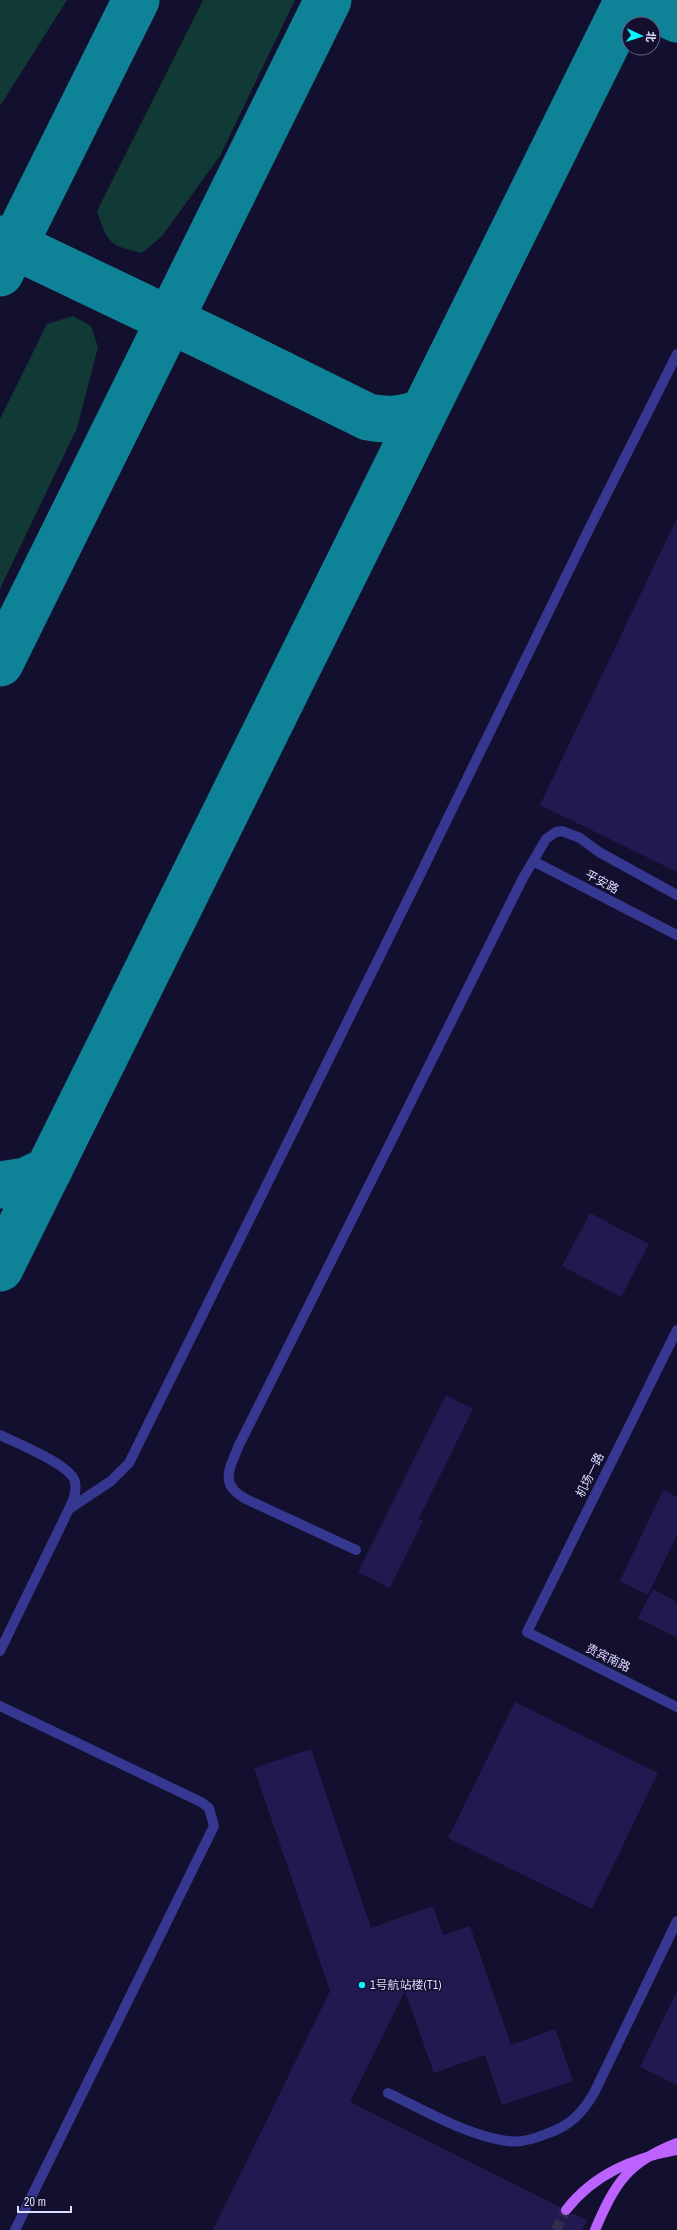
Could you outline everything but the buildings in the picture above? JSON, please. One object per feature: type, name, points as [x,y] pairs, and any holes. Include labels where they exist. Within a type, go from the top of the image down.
[{"type":"main road","points":[[595,2230],[610,2194],[631,2170],[652,2153],[677,2143]]},
{"type":"main road","points":[[566,2210],[585,2189],[614,2168],[632,2161],[677,2150]]},
{"type":"lane","points":[[70,1509],[112,1481],[129,1463],[423,870],[591,525],[677,354]]},
{"type":"lane","points":[[356,1550],[240,1496],[229,1484],[228,1476],[239,1445],[524,878],[546,839],[556,832],[568,832],[580,838],[599,852],[677,895]]},
{"type":"lane","name":"平安路","points":[[533,861],[677,935]]},
{"type":"lane","name":"机场一路","points":[[527,1632],[677,1330]]},
{"type":"lane","points":[[0,1435],[60,1465],[71,1473],[75,1481],[75,1494],[70,1509],[0,1651]]},
{"type":"lane","name":"贵宾南路","points":[[527,1632],[677,1706]]},
{"type":"lane","points":[[0,1706],[201,1802],[209,1808],[214,1826],[15,2230]]},
{"type":"lane","points":[[388,2093],[481,2135],[508,2141],[540,2137],[572,2122],[579,2116],[595,2091],[677,1921]]},
{"type":"green space","points":[[0,0],[67,0],[0,106]]},
{"type":"green space","points":[[203,0],[295,0],[220,156],[162,236],[142,253],[123,248],[116,245],[107,237],[97,211]]},
{"type":"green space","points":[[73,316],[91,326],[98,347],[77,428],[0,589],[0,419],[47,324]]},
{"type":"taxiway","points":[[0,273],[136,0]]},
{"type":"taxiway","points":[[0,663],[328,0]]},
{"type":"taxiway","points":[[0,1268],[628,0]]},
{"type":"taxiway","points":[[639,0],[677,19]]},
{"type":"taxiway","points":[[0,239],[218,343],[368,417],[396,419],[409,417],[423,412]]},
{"type":"taxiway","points":[[0,1185],[26,1181],[49,1170]]},
{"type":"tunnel","points":[[556,2230],[566,2210]]},
{"type":"place","name":"1号航站楼(T1)","points":[[362,1985]]}]
